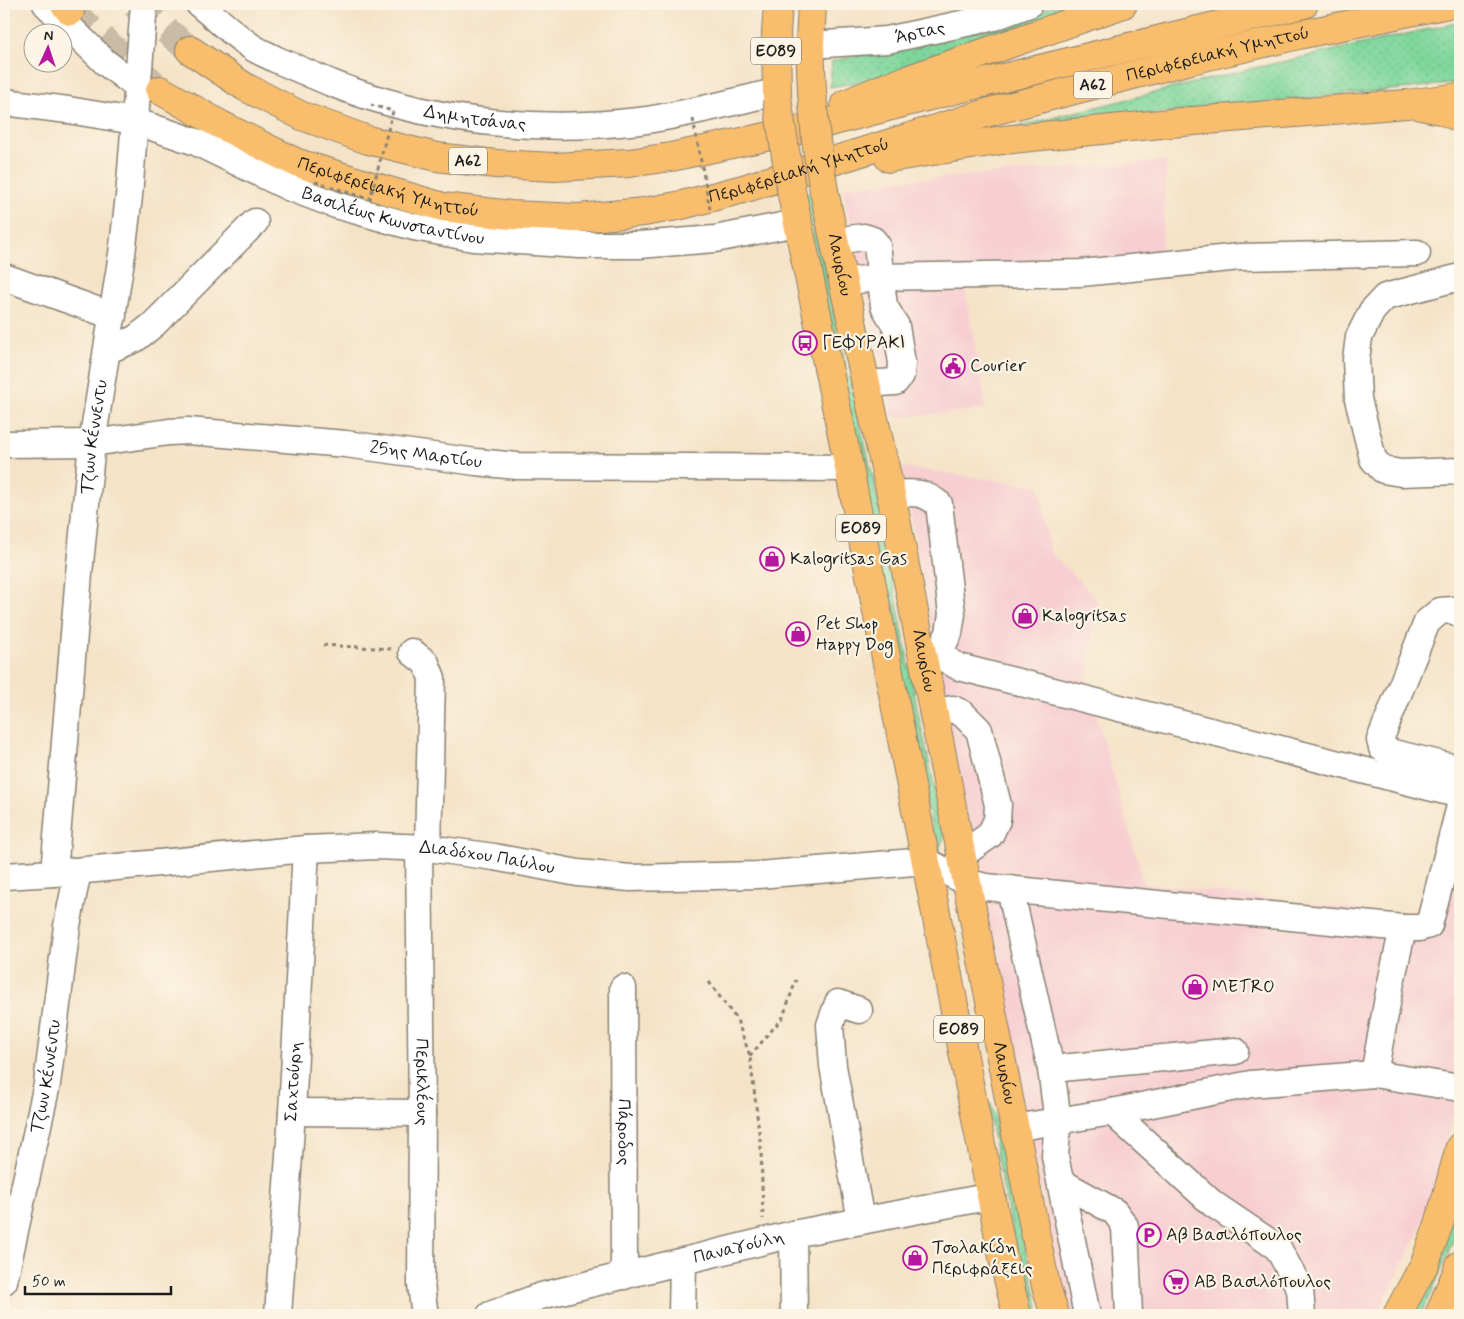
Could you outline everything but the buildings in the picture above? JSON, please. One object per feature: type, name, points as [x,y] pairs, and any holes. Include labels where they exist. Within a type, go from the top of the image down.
[{"type":"main road","name":"Λαυρίου","points":[[778,4],[776,33],[777,95],[797,223],[849,468],[1010,1289],[1017,1315]]},
{"type":"main road","name":"Λαυρίου","points":[[812,4],[810,45],[812,91],[816,141],[824,191],[865,384],[931,650],[933,712],[1014,1128],[1046,1286],[1055,1315]]},
{"type":"main road","points":[[767,136],[881,88],[1123,4]]},
{"type":"main road","name":"Περιφερειακή Υμηττού","points":[[190,50],[245,87],[302,116],[368,140],[437,157],[496,164],[554,167],[629,163],[671,157],[803,130],[930,96],[1304,4]]},
{"type":"main road","name":"Περιφερειακή Υμηττού","points":[[149,88],[295,162],[443,207],[511,215],[579,218],[644,212],[682,205],[743,189],[993,111],[1200,58],[1303,34],[1448,4]]},
{"type":"main road","points":[[743,189],[861,162],[1003,140],[1191,121],[1407,104],[1460,97]]},
{"type":"main road","points":[[1407,104],[1441,110],[1460,118]]},
{"type":"main road","points":[[1397,1315],[1425,1263],[1440,1221],[1460,1147]]},
{"type":"main road","points":[[1439,1314],[1460,1265]]},
{"type":"street","name":"Τζων Κέννεντυ","points":[[4,1281],[47,1084],[67,926],[66,872],[74,622],[92,443],[108,350],[129,196],[134,121],[149,88],[144,4]]},
{"type":"street","name":"Δημητσάνας","points":[[199,4],[253,48],[301,71],[366,96],[447,117],[529,126],[592,125],[640,121],[777,95]]},
{"type":"street","name":"Άρτας","points":[[810,45],[886,40],[994,17],[1029,4]]},
{"type":"street","points":[[60,6],[106,63],[149,88]]},
{"type":"street","name":"Βασιλέως Κωνσταντίνου","points":[[4,102],[134,121],[196,142],[288,187],[336,205],[414,227],[473,238],[580,245],[639,244],[716,239],[797,223]]},
{"type":"street","points":[[108,350],[135,339],[153,325],[255,222]]},
{"type":"street","points":[[834,241],[864,237],[873,240],[877,245],[884,306],[896,326],[902,375],[896,382],[865,384]]},
{"type":"street","points":[[843,282],[880,277],[1081,273],[1240,257],[1417,253]]},
{"type":"street","points":[[4,277],[113,316]]},
{"type":"street","points":[[1460,278],[1385,297],[1372,311],[1359,337],[1356,360],[1358,399],[1372,459],[1383,470],[1401,473],[1460,471]]},
{"type":"street","name":"25ης Μαρτίου","points":[[4,444],[92,443],[188,431],[346,444],[517,466],[849,468]]},
{"type":"street","points":[[891,494],[917,493],[929,496],[939,504],[952,614],[949,633],[931,650],[958,667],[1460,795]]},
{"type":"street","points":[[1460,614],[1454,610],[1440,611],[1427,622],[1380,740],[1382,748],[1390,752],[1460,769]]},
{"type":"street","name":"Περικλέους","points":[[412,652],[426,662],[432,678],[424,847],[420,1284],[426,1315]]},
{"type":"street","points":[[933,712],[953,709],[963,714],[979,730],[998,805],[997,820],[990,835],[963,869]]},
{"type":"street","points":[[926,861],[963,869],[986,887],[1403,928],[1419,928],[1430,925],[1460,806]]},
{"type":"street","name":"Διαδόχου Παύλου","points":[[4,876],[356,846],[424,847],[494,857],[578,874],[630,878],[758,875],[926,861]]},
{"type":"street","name":"Σαχτούρη","points":[[278,1315],[292,1112],[306,849]]},
{"type":"street","points":[[1010,889],[1051,1069],[1058,1122],[1055,1156],[1087,1315]]},
{"type":"street","points":[[1374,1074],[1403,928]]},
{"type":"street","name":"Πάροδος","points":[[623,988],[624,1276]]},
{"type":"street","points":[[860,1010],[838,1003],[830,1025],[833,1066],[861,1221]]},
{"type":"street","points":[[1051,1069],[1235,1050]]},
{"type":"street","points":[[1014,1128],[1112,1112],[1251,1084],[1374,1074],[1460,1088]]},
{"type":"street","points":[[292,1112],[422,1113]]},
{"type":"street","points":[[1112,1112],[1213,1204],[1278,1248],[1300,1289],[1302,1315]]},
{"type":"street","points":[[1061,1182],[1115,1212],[1125,1226],[1129,1315]]},
{"type":"street","name":"Παναγούλη","points":[[490,1315],[541,1296],[764,1241],[992,1196]]},
{"type":"street","points":[[794,1234],[794,1315]]},
{"type":"street","points":[[682,1315],[683,1262]]},
{"type":"path","points":[[315,182],[370,199],[393,111],[371,104]]},
{"type":"path","points":[[693,119],[710,209]]},
{"type":"path","points":[[323,645],[412,652]]},
{"type":"path","points":[[750,1056],[783,1017],[796,980]]},
{"type":"path","points":[[708,982],[737,1020],[750,1056],[761,1148],[764,1241]]},
{"type":"shaded area","points":[[1167,161],[1161,261],[963,277],[986,409],[893,418],[843,188],[896,181]]},
{"type":"shaded area","points":[[902,467],[1039,486],[1050,552],[1097,599],[1087,683],[1144,883],[1417,917],[1445,809],[1460,813],[1460,1094],[1418,1235],[1376,1315],[1067,1315],[944,699]]},
{"type":"green space","points":[[1057,4],[1075,4],[1035,21],[881,78],[830,87],[832,61],[1002,26],[1017,22]]},
{"type":"green space","points":[[1460,22],[1460,83],[1011,128],[1250,69]]},
{"type":"green space","points":[[813,192],[835,319],[875,486],[917,708],[945,835],[937,855],[804,193]]},
{"type":"green space","points":[[987,1104],[991,1104],[1010,1176],[1040,1315],[1030,1315]]},
{"type":"green space","points":[[1460,1191],[1460,1219],[1455,1236],[1430,1297],[1420,1315],[1410,1315]]},
{"type":"tunnel","points":[[134,4],[190,50]]},
{"type":"tunnel","points":[[70,11],[154,84]]},
{"type":"place","name":"ΓΕΦΥΡΑΚΙ","points":[[805,343]]},
{"type":"place","name":"Courier","points":[[953,366]]},
{"type":"place","name":"Kalogritsas Gas","points":[[772,559]]},
{"type":"place","name":"Kalogritsas","points":[[1025,616]]},
{"type":"place","name":"Pet Shop Happy Dog","points":[[798,634]]},
{"type":"place","name":"METRO","points":[[1195,987]]},
{"type":"place","name":"Αβ Βασιλόπουλος","points":[[1149,1235]]},
{"type":"place","name":"Τσολακίδη Περιφράξεις","points":[[915,1258]]},
{"type":"place","name":"ΑΒ Βασιλόπουλος","points":[[1176,1282]]}]
